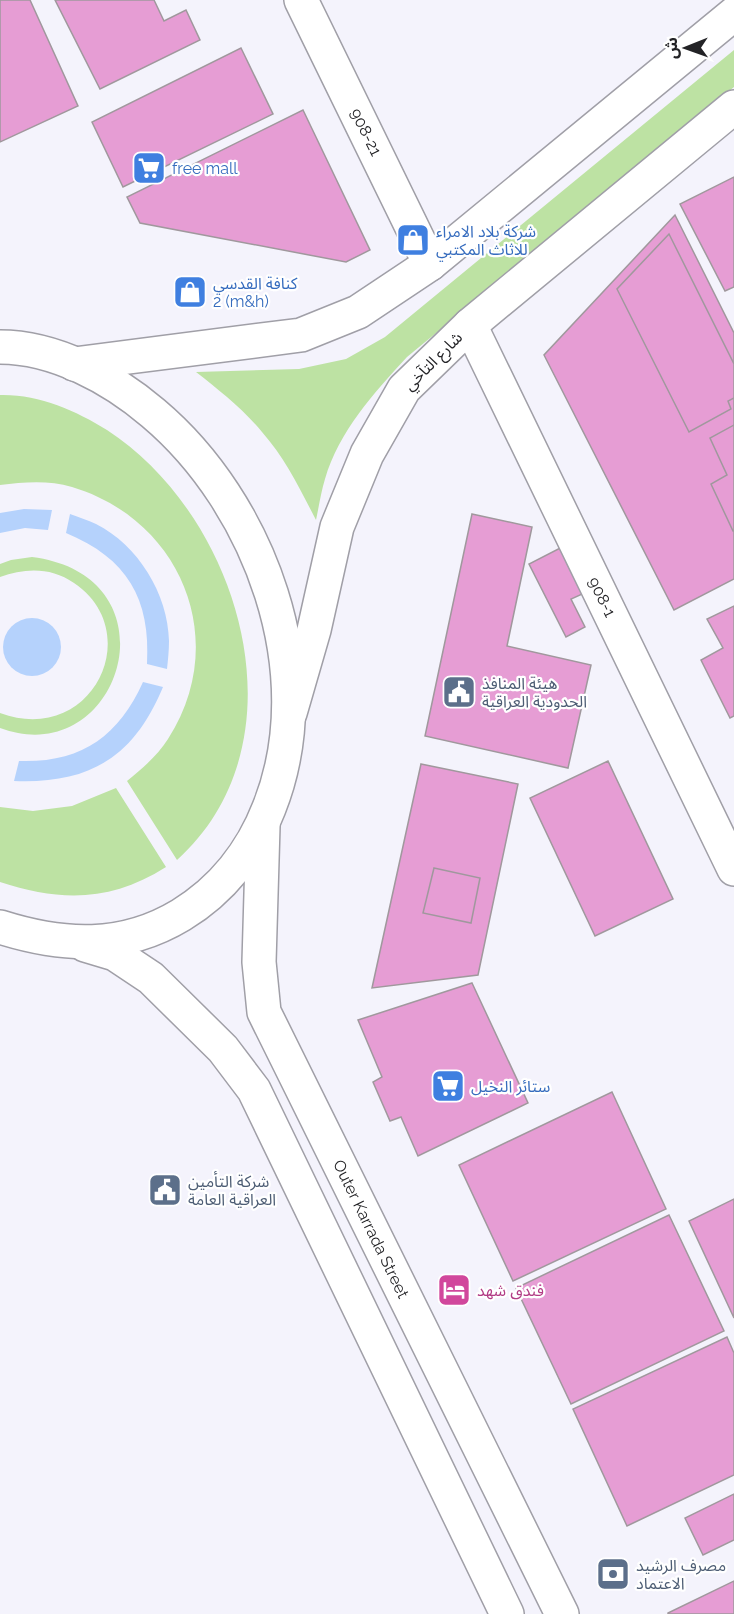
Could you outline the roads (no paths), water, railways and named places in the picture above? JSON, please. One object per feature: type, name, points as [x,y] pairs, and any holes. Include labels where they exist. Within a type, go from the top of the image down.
[{"type":"main road","name":"908-21","points":[[301,0],[430,264]]},
{"type":"main road","points":[[74,364],[301,335],[358,312],[430,264],[734,14]]},
{"type":"main road","name":"شارع التآخي","points":[[288,721],[315,630],[337,527],[367,454],[404,389],[470,325],[734,107]]},
{"type":"main road","points":[[0,324],[40,352]]},
{"type":"main road","name":"908-1","points":[[470,325],[734,869]]},
{"type":"main road","points":[[0,347],[40,352],[106,379],[136,399],[190,448],[234,508],[258,558],[276,611],[284,648],[288,684],[288,721],[284,756],[276,791],[263,824],[245,855],[223,883],[196,906],[165,924],[132,936],[98,942],[62,942],[28,936],[0,927]]},
{"type":"main road","name":"Outer Karrada Street","points":[[263,824],[259,962],[264,1012],[562,1614]]},
{"type":"main road","points":[[77,942],[115,954],[151,978],[223,1049],[254,1090],[507,1614]]},
{"type":"water","points":[[24,509],[52,510],[48,530],[25,528],[0,533],[0,513]]},
{"type":"water","points":[[70,514],[111,533],[125,545],[148,573],[157,589],[167,623],[169,641],[167,669],[147,664],[145,620],[131,584],[105,555],[66,533]]},
{"type":"water","points":[[32,618],[43,620],[53,626],[59,636],[61,647],[59,658],[53,668],[43,674],[32,676],[21,674],[11,668],[5,658],[3,647],[5,636],[11,626],[21,620]]},
{"type":"water","points":[[143,682],[163,687],[138,732],[123,748],[106,761],[87,771],[41,781],[14,781],[19,761],[61,757],[95,743],[122,718]]},
{"type":"place","name":"free mall","points":[[149,168]]},
{"type":"place","name":"شركة بلاد الامراء للاثاث المكتبي","points":[[413,240]]},
{"type":"place","name":"كنافة القدسي 2 (m&h)","points":[[190,292]]},
{"type":"place","name":"هيئة المنافذ الحدودية العراقية","points":[[459,692]]},
{"type":"place","name":"ستائر النخيل","points":[[448,1086]]},
{"type":"place","name":"شركة التأمين العراقية العامة","points":[[165,1190]]},
{"type":"place","name":"فندق شهد","points":[[454,1290]]},
{"type":"place","name":"مصرف الرشيد الاعتماد","points":[[613,1574]]}]
